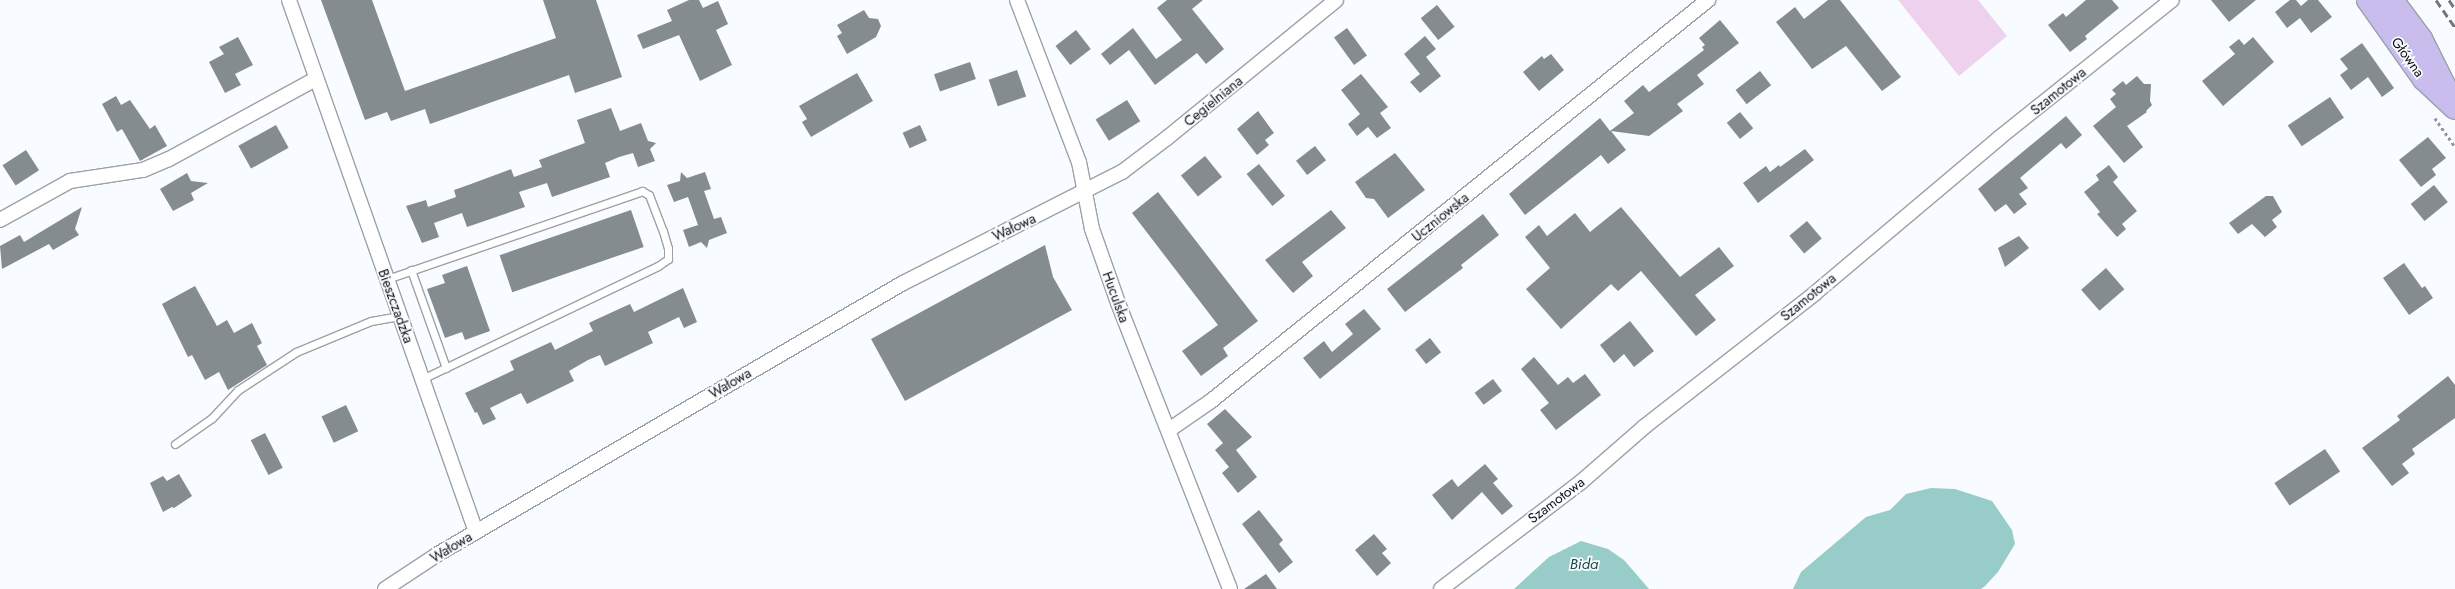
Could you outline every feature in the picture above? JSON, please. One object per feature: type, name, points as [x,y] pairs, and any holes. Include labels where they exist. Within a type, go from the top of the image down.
[{"type":"main road","name":"Główna","points":[[2368,0],[2424,79],[2455,107]]},
{"type":"main road","name":"Główna","points":[[2392,0],[2420,39],[2455,107]]},
{"type":"street","name":"Bieszczadzka","points":[[289,0],[476,532]]},
{"type":"street","name":"Huculska","points":[[1017,0],[1079,162],[1092,229],[1118,302],[1230,589]]},
{"type":"street","name":"Cegielniana","points":[[1084,193],[1122,172],[1168,138],[1336,0]]},
{"type":"street","name":"Uczniowska","points":[[1169,430],[1211,401],[1708,0]]},
{"type":"street","name":"Szamotowa","points":[[1440,589],[1581,482],[1644,427],[1814,294],[1999,138],[2172,0]]},
{"type":"street","points":[[0,220],[70,181],[143,170],[169,159],[316,79]]},
{"type":"street","name":"Wałowa","points":[[385,589],[476,532],[903,283],[1084,193]]},
{"type":"lane","points":[[387,279],[642,190],[650,196],[663,231],[668,248],[668,259],[658,266],[422,379]]},
{"type":"lane","points":[[411,270],[446,368]]},
{"type":"lane","points":[[175,444],[212,418],[238,390],[296,352],[371,321],[400,316]]},
{"type":"shaded area","points":[[1898,0],[1978,0],[2007,36],[1959,76]]},
{"type":"water","points":[[1931,488],[1955,489],[1992,501],[2012,530],[2015,544],[1998,572],[1981,589],[1793,589],[1801,572],[1866,517],[1890,510],[1906,494]]},
{"type":"water","name":"Bida","points":[[1581,541],[1608,549],[1624,560],[1649,589],[1514,589],[1549,557]]},
{"type":"building","points":[[321,0],[372,0],[405,91],[556,38],[543,0],[596,0],[622,77],[575,93],[569,75],[430,124],[425,109],[391,121],[387,112],[365,120]]},
{"type":"building","points":[[689,0],[699,0],[703,8],[718,1],[728,24],[716,30],[732,65],[700,81],[679,35],[643,49],[637,35],[672,21],[667,10]]},
{"type":"building","points":[[1167,0],[1203,0],[1192,9],[1224,49],[1206,64],[1197,53],[1155,85],[1129,50],[1110,65],[1101,54],[1133,28],[1156,59],[1182,40],[1157,8]]},
{"type":"building","points":[[1828,0],[1840,0],[1901,77],[1882,91],[1846,46],[1812,69],[1776,22],[1795,7],[1804,19]]},
{"type":"building","points":[[2086,0],[2112,0],[2119,8],[2085,36],[2087,39],[2070,52],[2048,25],[2063,13],[2066,17]]},
{"type":"building","points":[[2211,0],[2256,0],[2229,22]]},
{"type":"building","points":[[2290,0],[2296,0],[2301,6],[2308,0],[2318,0],[2332,17],[2311,33],[2300,18],[2287,28],[2275,12]]},
{"type":"building","points":[[1437,5],[1455,27],[1438,40],[1421,18]]},
{"type":"building","points":[[864,10],[869,18],[878,19],[881,26],[876,37],[847,54],[837,36],[842,33],[837,25]]},
{"type":"building","points":[[1720,20],[1739,43],[1697,75],[1704,84],[1677,104],[1683,111],[1649,136],[1611,131],[1626,150],[1608,164],[1601,155],[1525,215],[1509,194],[1600,118],[1610,131],[1634,113],[1624,101],[1643,85],[1649,92],[1704,50],[1702,47],[1705,45],[1699,38]]},
{"type":"building","points":[[1347,28],[1367,56],[1354,65],[1334,37]]},
{"type":"building","points":[[1076,30],[1091,49],[1070,65],[1056,46]]},
{"type":"building","points":[[1425,36],[1436,49],[1426,57],[1441,76],[1420,93],[1410,82],[1420,74],[1404,54]]},
{"type":"building","points":[[238,37],[253,65],[235,74],[241,85],[225,93],[209,62],[224,54],[219,47]]},
{"type":"building","points":[[2253,37],[2274,62],[2223,106],[2202,81],[2235,54],[2229,47],[2239,39],[2244,45]]},
{"type":"building","points":[[2362,43],[2394,88],[2382,97],[2368,77],[2351,90],[2340,75],[2348,69],[2340,59]]},
{"type":"building","points":[[1551,54],[1564,70],[1539,91],[1523,72],[1542,56],[1544,59]]},
{"type":"building","points":[[970,62],[976,79],[940,91],[934,74]]},
{"type":"building","points":[[1017,70],[1026,96],[998,106],[989,80]]},
{"type":"building","points":[[1760,71],[1771,85],[1747,104],[1736,90]]},
{"type":"building","points":[[857,73],[873,101],[811,137],[802,122],[807,119],[799,106]]},
{"type":"building","points":[[1361,74],[1388,107],[1380,113],[1391,128],[1377,138],[1368,127],[1357,136],[1348,124],[1360,114],[1341,90]]},
{"type":"building","points":[[2137,76],[2144,84],[2151,84],[2150,101],[2152,105],[2146,111],[2147,112],[2127,126],[2143,147],[2124,163],[2093,126],[2116,107],[2110,99],[2116,94],[2112,90],[2123,81],[2126,85]]},
{"type":"building","points":[[116,96],[121,105],[130,100],[150,129],[155,125],[167,146],[140,161],[122,129],[117,132],[102,104]]},
{"type":"building","points":[[2330,97],[2344,118],[2302,146],[2288,126]]},
{"type":"building","points":[[1127,100],[1140,121],[1109,141],[1096,120]]},
{"type":"building","points":[[611,108],[620,131],[641,123],[648,141],[656,143],[650,149],[655,161],[638,167],[633,153],[605,163],[610,177],[552,197],[547,183],[519,192],[525,207],[467,227],[462,213],[434,223],[439,237],[422,243],[406,206],[426,200],[428,207],[456,197],[454,190],[511,169],[514,177],[542,167],[539,160],[585,143],[577,120]]},
{"type":"building","points":[[1258,111],[1274,133],[1265,140],[1269,145],[1257,155],[1237,129]]},
{"type":"building","points":[[1740,112],[1753,128],[1740,139],[1727,123]]},
{"type":"building","points":[[2066,116],[2082,135],[2066,149],[2061,143],[2020,178],[2028,188],[2019,194],[2027,204],[2014,214],[2006,204],[1995,212],[1978,189]]},
{"type":"building","points":[[276,125],[289,148],[251,169],[238,146]]},
{"type":"building","points":[[920,125],[927,141],[910,148],[903,133]]},
{"type":"building","points":[[2428,137],[2446,158],[2432,169],[2436,175],[2421,187],[2399,160]]},
{"type":"building","points":[[1315,146],[1326,160],[1307,175],[1296,161]]},
{"type":"building","points":[[1805,149],[1814,160],[1758,203],[1743,183],[1766,166],[1770,172],[1779,165],[1780,167]]},
{"type":"building","points":[[26,150],[39,170],[16,185],[3,165]]},
{"type":"building","points":[[1395,153],[1425,190],[1388,218],[1374,199],[1366,198],[1355,182]]},
{"type":"building","points":[[1205,156],[1222,177],[1198,196],[1181,176]]},
{"type":"building","points":[[1259,164],[1285,196],[1272,206],[1247,174]]},
{"type":"building","points":[[2109,165],[2118,177],[2113,182],[2137,211],[2122,224],[2126,229],[2117,237],[2097,214],[2100,212],[2084,192],[2099,180],[2096,175]]},
{"type":"building","points":[[681,172],[687,178],[705,172],[711,189],[704,191],[714,219],[721,217],[727,233],[709,240],[707,248],[701,242],[689,247],[683,230],[698,225],[688,197],[674,202],[667,185],[680,181]]},
{"type":"building","points":[[187,173],[191,181],[208,183],[191,193],[194,200],[173,211],[160,189]]},
{"type":"building","points":[[2434,185],[2448,202],[2425,221],[2411,204]]},
{"type":"building","points":[[1158,192],[1258,321],[1223,348],[1228,356],[1201,376],[1182,351],[1218,325],[1132,213]]},
{"type":"building","points":[[2266,196],[2273,196],[2282,212],[2272,220],[2277,227],[2265,237],[2252,224],[2238,234],[2229,223]]},
{"type":"building","points":[[82,207],[75,229],[79,235],[53,250],[49,244],[2,269],[0,246],[20,235],[24,242]]},
{"type":"building","points":[[1621,207],[1680,277],[1719,247],[1734,266],[1695,295],[1716,320],[1696,336],[1641,271],[1618,291],[1611,284],[1561,329],[1526,289],[1550,268],[1525,237],[1539,225],[1547,236],[1575,213],[1590,232]]},
{"type":"building","points":[[631,210],[644,247],[512,292],[500,255]]},
{"type":"building","points":[[1331,210],[1346,228],[1302,262],[1313,276],[1293,293],[1265,260]]},
{"type":"building","points":[[1483,214],[1499,235],[1461,265],[1463,268],[1405,312],[1387,289]]},
{"type":"building","points":[[1807,221],[1822,239],[1804,253],[1789,236]]},
{"type":"building","points":[[2019,236],[2029,248],[2005,267],[1998,248]]},
{"type":"building","points":[[1045,245],[1053,277],[1072,310],[905,401],[871,339]]},
{"type":"building","points":[[2404,263],[2422,288],[2425,286],[2433,298],[2409,315],[2383,278]]},
{"type":"building","points":[[467,266],[490,331],[465,340],[462,332],[445,338],[427,289],[445,283],[442,275]]},
{"type":"building","points":[[2106,268],[2124,289],[2099,311],[2081,290]]},
{"type":"building","points":[[195,286],[217,326],[227,320],[234,333],[252,323],[262,343],[257,346],[267,365],[228,390],[219,372],[205,380],[192,355],[188,357],[162,304]]},
{"type":"building","points":[[683,288],[697,322],[684,328],[679,317],[648,332],[653,343],[605,366],[600,355],[588,360],[569,371],[574,381],[527,404],[521,393],[490,408],[496,419],[483,425],[477,412],[475,413],[465,393],[514,370],[510,361],[551,342],[555,350],[593,331],[589,323],[595,320],[630,304],[634,312]]},
{"type":"building","points":[[1364,309],[1381,329],[1320,379],[1303,358],[1324,341],[1332,352],[1353,334],[1345,324]]},
{"type":"building","points":[[1630,321],[1654,351],[1634,367],[1624,354],[1614,363],[1600,345]]},
{"type":"building","points":[[1430,338],[1441,352],[1426,364],[1415,350]]},
{"type":"building","points":[[1534,357],[1558,385],[1568,377],[1573,383],[1585,374],[1601,395],[1556,430],[1540,410],[1549,403],[1521,369]]},
{"type":"building","points":[[2448,376],[2455,385],[2455,418],[2412,449],[2415,454],[2402,464],[2409,473],[2392,486],[2362,448],[2400,420],[2397,416]]},
{"type":"building","points":[[1493,379],[1502,391],[1484,405],[1475,393]]},
{"type":"building","points":[[346,405],[358,431],[334,443],[322,416]]},
{"type":"building","points":[[1225,409],[1252,437],[1236,450],[1257,477],[1238,493],[1222,473],[1229,467],[1215,450],[1223,443],[1207,424]]},
{"type":"building","points":[[265,433],[283,468],[268,475],[251,440]]},
{"type":"building","points":[[2325,449],[2340,471],[2290,505],[2274,483]]},
{"type":"building","points":[[1485,464],[1498,479],[1493,483],[1513,506],[1502,515],[1482,492],[1452,520],[1432,495],[1452,479],[1458,487]]},
{"type":"building","points":[[179,474],[192,496],[174,508],[172,507],[163,512],[150,483],[163,476],[167,481]]},
{"type":"building","points":[[1259,510],[1283,540],[1279,544],[1293,562],[1279,573],[1242,524]]},
{"type":"building","points":[[1374,534],[1387,549],[1382,553],[1391,563],[1377,576],[1355,550]]},
{"type":"building","points":[[1266,574],[1277,589],[1244,589]]},
{"type":"railway","points":[[2436,0],[2455,27]]},
{"type":"railway","points":[[2449,0],[2455,9]]}]
